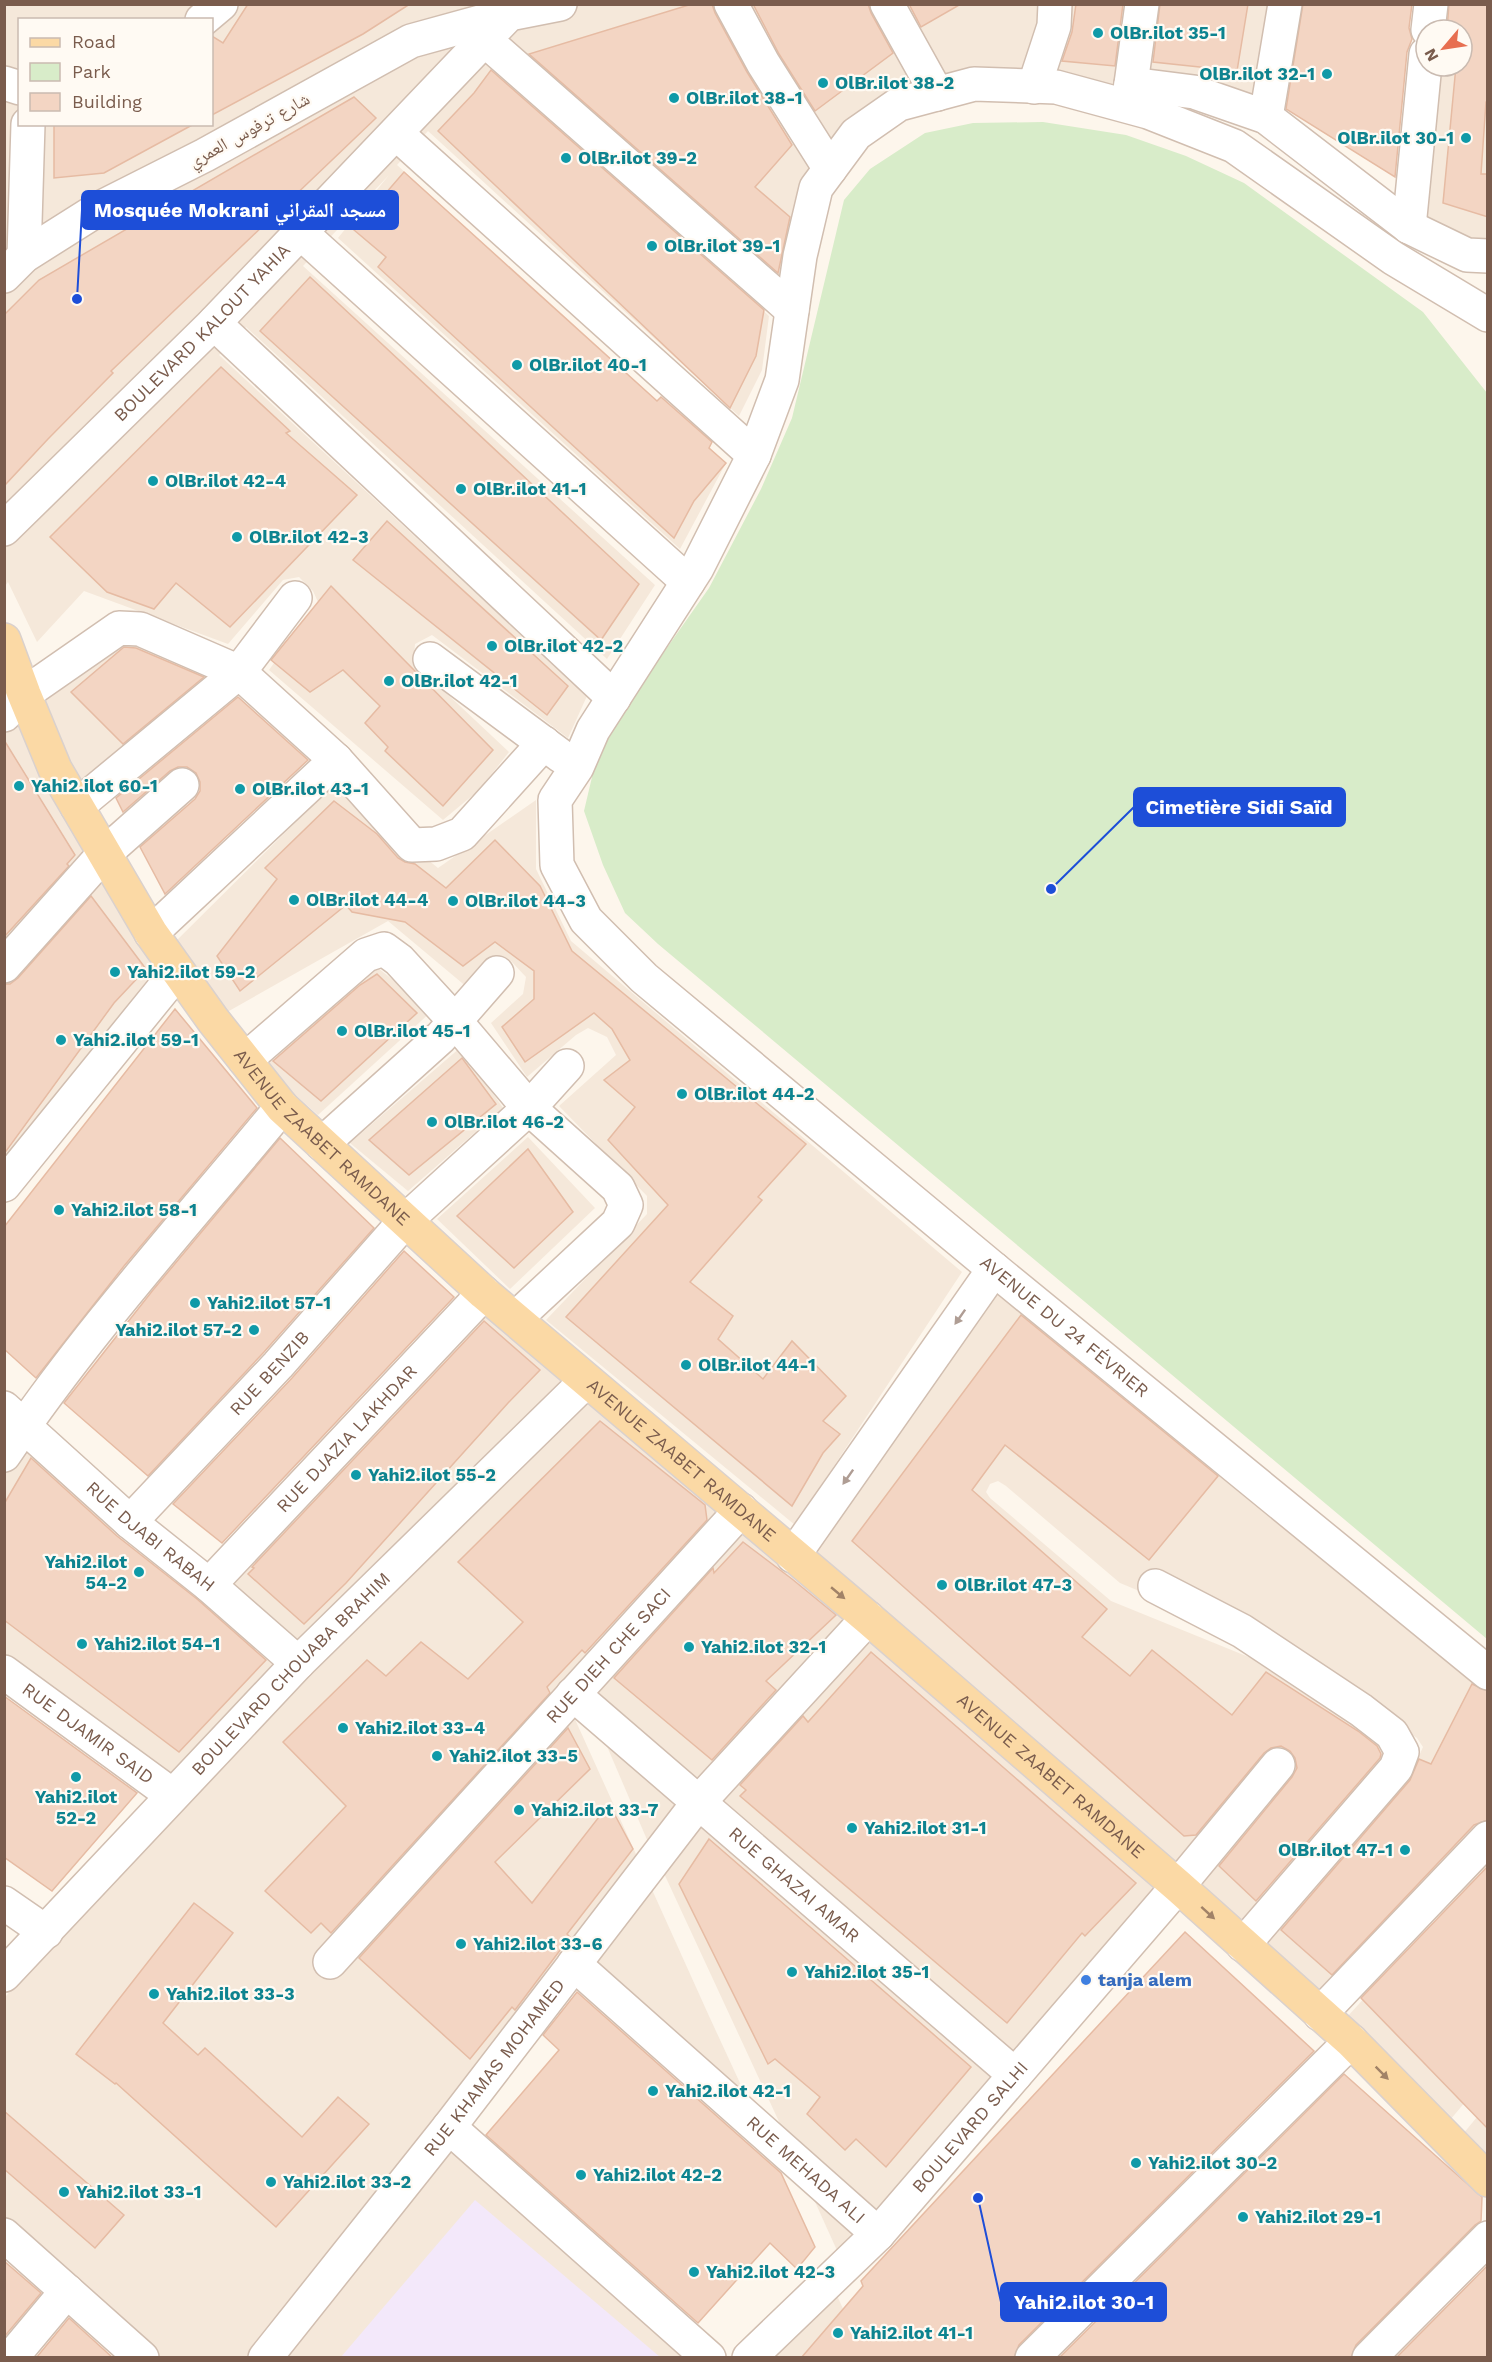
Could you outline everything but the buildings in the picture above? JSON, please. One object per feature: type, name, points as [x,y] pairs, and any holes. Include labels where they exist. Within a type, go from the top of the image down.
[{"type":"main road","name":"AVENUE ZAABET RAMDANE","points":[[4,640],[14,705],[77,806],[151,933],[177,972],[282,1107],[484,1293],[868,1618],[1178,1886],[1351,2041],[1488,2180]]},
{"type":"street","points":[[509,14],[560,4]]},
{"type":"street","points":[[731,4],[763,63],[830,169]]},
{"type":"street","points":[[887,4],[937,94]]},
{"type":"street","points":[[1034,87],[1054,26],[1055,4]]},
{"type":"street","points":[[1129,95],[1142,4]]},
{"type":"street","points":[[1266,117],[1285,4]]},
{"type":"street","name":"BOULEVARD KALOUT YAHIA","points":[[4,529],[214,323],[509,14]]},
{"type":"street","name":"شارع ترفوس العمري","points":[[14,266],[100,208],[205,155],[411,41],[509,14]]},
{"type":"street","points":[[485,40],[792,310]]},
{"type":"street","points":[[1408,227],[1424,78]]},
{"type":"street","name":"AVENUE DU 24 FÉVRIER","points":[[1129,95],[1056,87],[974,84],[898,104],[856,134],[816,188],[800,256],[782,380],[754,455],[688,582],[593,730],[577,767],[555,800],[557,865],[586,920],[644,978],[994,1269],[1488,1673]]},
{"type":"street","points":[[1129,95],[1194,92],[1266,117],[1408,227],[1467,255],[1488,256]]},
{"type":"street","points":[[1129,95],[1234,146],[1393,258],[1481,306]]},
{"type":"street","points":[[14,266],[28,126]]},
{"type":"street","points":[[396,133],[754,455]]},
{"type":"street","points":[[300,233],[688,582]]},
{"type":"street","points":[[214,323],[614,698]]},
{"type":"street","points":[[77,806],[239,672],[295,598]]},
{"type":"street","points":[[14,705],[119,628],[140,630],[239,672],[336,759],[412,845],[436,844],[462,834],[544,743]]},
{"type":"street","points":[[430,659],[577,767]]},
{"type":"street","points":[[151,933],[336,759]]},
{"type":"street","points":[[4,966],[104,854],[182,785]]},
{"type":"street","points":[[244,1060],[366,955],[384,949],[399,960],[455,1021],[529,1108],[618,1188],[626,1205],[618,1222],[516,1318]]},
{"type":"street","points":[[4,1185],[177,972]]},
{"type":"street","points":[[322,1144],[441,1037],[497,973]]},
{"type":"street","name":"RUE BENZIB","points":[[130,1522],[278,1365],[405,1221],[529,1108],[567,1066]]},
{"type":"street","points":[[4,1455],[14,1417],[109,1317],[282,1107]]},
{"type":"street","points":[[793,1556],[994,1269]]},
{"type":"street","name":"RUE DJAZIA LAKHDAR","points":[[209,1585],[484,1293]]},
{"type":"street","name":"BOULEVARD CHOUABA BRAHIM","points":[[4,1975],[298,1663],[586,1381]]},
{"type":"street","name":"RUE DJABI RABAH","points":[[14,1417],[130,1522],[209,1585],[298,1663]]},
{"type":"street","name":"RUE DIEH CHE SACI","points":[[330,1962],[741,1510]]},
{"type":"street","points":[[1155,1586],[1242,1631],[1361,1710],[1392,1734],[1402,1752],[1396,1768],[1243,1945]]},
{"type":"street","name":"RUE KHAMAS MOHAMED","points":[[265,2358],[449,2127],[698,1803],[868,1618]]},
{"type":"street","name":"RUE DJAMIR SAID","points":[[4,1671],[172,1795]]},
{"type":"street","name":"RUE GHAZAI AMAR","points":[[573,1694],[1015,2075]]},
{"type":"street","name":"BOULEVARD SALHI","points":[[749,2358],[878,2234],[1178,1886],[1278,1765]]},
{"type":"street","points":[[1320,2014],[1488,1838]]},
{"type":"street","points":[[4,1903],[46,1932]]},
{"type":"street","name":"RUE MEHADA ALI","points":[[574,1964],[878,2234]]},
{"type":"street","points":[[1032,2358],[1351,2041]]},
{"type":"street","points":[[449,2127],[709,2358]]},
{"type":"street","points":[[4,2235],[142,2358]]},
{"type":"street","points":[[1369,2358],[1488,2238]]},
{"type":"street","points":[[10,2358],[68,2291]]},
{"type":"shaded area","points":[[4,5],[737,5],[819,168],[785,290],[526,63],[491,71],[769,316],[762,370],[739,416],[428,131],[397,165],[726,463],[680,549],[338,238],[389,175],[303,266],[655,585],[607,659],[246,327],[219,355],[587,696],[568,738],[432,635],[415,644],[414,657],[426,674],[509,752],[479,790],[443,820],[269,670],[318,602],[313,591],[299,577],[283,580],[228,644],[84,591],[37,642],[8,582],[5,586]]},
{"type":"shaded area","name":"OlBr.ilot 38-2","points":[[742,5],[876,5],[922,88],[831,150]]},
{"type":"shaded area","points":[[899,5],[1050,5],[1027,76],[942,82]]},
{"type":"shaded area","points":[[1070,5],[1135,5],[1125,83],[1090,85],[1047,76]]},
{"type":"shaded area","points":[[1154,5],[1275,5],[1258,103],[1144,83]]},
{"type":"shaded area","points":[[1441,5],[1487,5],[1487,247],[1419,221],[1434,78],[1474,78],[1474,18],[1440,18]]},
{"type":"shaded area","points":[[91,628],[220,676],[82,788],[39,690]]},
{"type":"shaded area","points":[[16,716],[38,772],[88,858],[5,952],[5,729]]},
{"type":"shaded area","points":[[334,784],[438,868],[536,800],[536,869],[571,941],[962,1272],[795,1525],[546,1320],[647,1214],[647,1196],[559,1106],[616,1055],[607,1037],[588,1028],[576,1035],[527,1077],[491,1023],[523,994],[526,977],[511,961],[501,959],[468,988],[388,921],[213,1020],[170,947]]},
{"type":"shaded area","points":[[99,876],[161,976],[5,1169],[5,981]]},
{"type":"shaded area","name":"OlBr.ilot 45-1","points":[[378,968],[432,1011],[318,1115],[242,1048]]},
{"type":"shaded area","name":"OlBr.ilot 46-2","points":[[461,1047],[503,1108],[408,1191],[350,1143]]},
{"type":"shaded area","points":[[528,1137],[595,1208],[510,1289],[437,1219]]},
{"type":"shaded area","points":[[992,1287],[1487,1689],[1487,1829],[1333,2003],[1261,1938],[1419,1756],[1423,1747],[1417,1738],[1281,1650],[1120,1583],[1006,1486],[998,1481],[990,1484],[986,1492],[990,1498],[1111,1601],[1273,1667],[1398,1749],[1248,1925],[1194,1880],[1260,1768],[1255,1767],[1249,1770],[1179,1866],[810,1550]]},
{"type":"shaded area","points":[[481,1311],[564,1382],[293,1645],[222,1584]]},
{"type":"shaded area","points":[[586,1402],[723,1516],[569,1706],[640,1863],[254,2357],[157,2357],[5,2222],[5,1997],[313,1671]]},
{"type":"shaded area","points":[[25,1440],[279,1659],[166,1779],[5,1660],[5,1471]]},
{"type":"shaded area","name":"Yahi2.ilot 32-1","points":[[737,1528],[850,1622],[697,1789],[587,1693]]},
{"type":"shaded area","name":"Yahi2.ilot 31-1","points":[[865,1635],[1161,1891],[1014,2061],[712,1802]]},
{"type":"shaded area","points":[[600,1730],[685,1805],[651,1849]]},
{"type":"shaded area","name":"Yahi2.ilot 35-1","points":[[699,1817],[1001,2075],[877,2220],[788,2141],[661,1867]]},
{"type":"shaded area","points":[[1487,1859],[1487,2076],[1450,2120],[1348,2016],[1451,1903]]},
{"type":"shaded area","points":[[649,1883],[709,2016],[752,2109],[587,1963]]},
{"type":"shaded area","points":[[1487,2105],[1487,2159],[1463,2134]]},
{"type":"shaded area","points":[[450,2140],[695,2358],[277,2358]]},
{"type":"shaded area","points":[[806,2182],[863,2234],[840,2257]]},
{"type":"shaded area","points":[[475,2200],[660,2357],[341,2357]]},
{"type":"shaded area","points":[[834,2289],[865,2357],[763,2358]]},
{"type":"green space","points":[[1043,122],[1126,135],[1186,156],[1244,183],[1423,312],[1487,393],[1487,1639],[658,944],[625,913],[603,865],[584,811],[600,743],[709,588],[761,489],[792,418],[844,200],[870,169],[925,133],[973,123]]},
{"type":"place","name":"OlBr.ilot 35-1","points":[[1098,33]]},
{"type":"place","name":"OlBr.ilot 32-1","points":[[1327,74]]},
{"type":"place","name":"OlBr.ilot 38-2","points":[[823,83]]},
{"type":"place","name":"OlBr.ilot 38-1","points":[[674,98]]},
{"type":"place","name":"OlBr.ilot 30-1","points":[[1466,138]]},
{"type":"place","name":"OlBr.ilot 39-2","points":[[566,158]]},
{"type":"place","name":"OlBr.ilot 39-1","points":[[652,246]]},
{"type":"place","name":"Mosquée Mokrani مسجد المقراني","points":[[77,299]]},
{"type":"place","name":"OlBr.ilot 40-1","points":[[517,365]]},
{"type":"place","name":"OlBr.ilot 42-4","points":[[153,481]]},
{"type":"place","name":"OlBr.ilot 41-1","points":[[461,489]]},
{"type":"place","name":"OlBr.ilot 42-3","points":[[237,537]]},
{"type":"place","name":"OlBr.ilot 42-2","points":[[492,646]]},
{"type":"place","name":"OlBr.ilot 42-1","points":[[389,681]]},
{"type":"place","name":"Yahi2.ilot 60-1","points":[[19,786]]},
{"type":"place","name":"OlBr.ilot 43-1","points":[[240,789]]},
{"type":"place","name":"Cimetière Sidi Saïd","points":[[1051,889]]},
{"type":"place","name":"OlBr.ilot 44-4","points":[[294,900]]},
{"type":"place","name":"OlBr.ilot 44-3","points":[[453,901]]},
{"type":"place","name":"Yahi2.ilot 59-2","points":[[115,972]]},
{"type":"place","name":"OlBr.ilot 45-1","points":[[342,1031]]},
{"type":"place","name":"Yahi2.ilot 59-1","points":[[61,1040]]},
{"type":"place","name":"OlBr.ilot 44-2","points":[[682,1094]]},
{"type":"place","name":"OlBr.ilot 46-2","points":[[432,1122]]},
{"type":"place","name":"Yahi2.ilot 58-1","points":[[59,1210]]},
{"type":"place","name":"Yahi2.ilot 57-1","points":[[195,1303]]},
{"type":"place","name":"Yahi2.ilot 57-2","points":[[254,1330]]},
{"type":"place","name":"OlBr.ilot 44-1","points":[[686,1365]]},
{"type":"place","name":"Yahi2.ilot 55-2","points":[[356,1475]]},
{"type":"place","name":"Yahi2.ilot 54-2","points":[[139,1572]]},
{"type":"place","name":"OlBr.ilot 47-3","points":[[942,1585]]},
{"type":"place","name":"Yahi2.ilot 54-1","points":[[82,1644]]},
{"type":"place","name":"Yahi2.ilot 32-1","points":[[689,1647]]},
{"type":"place","name":"Yahi2.ilot 33-4","points":[[343,1728]]},
{"type":"place","name":"Yahi2.ilot 33-5","points":[[437,1756]]},
{"type":"place","name":"Yahi2.ilot 52-2","points":[[76,1777]]},
{"type":"place","name":"Yahi2.ilot 33-7","points":[[519,1810]]},
{"type":"place","name":"Yahi2.ilot 31-1","points":[[852,1828]]},
{"type":"place","name":"OlBr.ilot 47-1","points":[[1405,1850]]},
{"type":"place","name":"Yahi2.ilot 33-6","points":[[461,1944]]},
{"type":"place","name":"Yahi2.ilot 35-1","points":[[792,1972]]},
{"type":"place","name":"tanja alem","points":[[1086,1980]]},
{"type":"place","name":"Yahi2.ilot 33-3","points":[[154,1994]]},
{"type":"place","name":"Yahi2.ilot 42-1","points":[[653,2091]]},
{"type":"place","name":"Yahi2.ilot 30-2","points":[[1136,2163]]},
{"type":"place","name":"Yahi2.ilot 42-2","points":[[581,2175]]},
{"type":"place","name":"Yahi2.ilot 33-2","points":[[271,2182]]},
{"type":"place","name":"Yahi2.ilot 33-1","points":[[64,2192]]},
{"type":"place","name":"Yahi2.ilot 30-1","points":[[978,2198]]},
{"type":"place","name":"Yahi2.ilot 29-1","points":[[1243,2217]]},
{"type":"place","name":"Yahi2.ilot 42-3","points":[[694,2272]]},
{"type":"place","name":"Yahi2.ilot 41-1","points":[[838,2333]]}]
